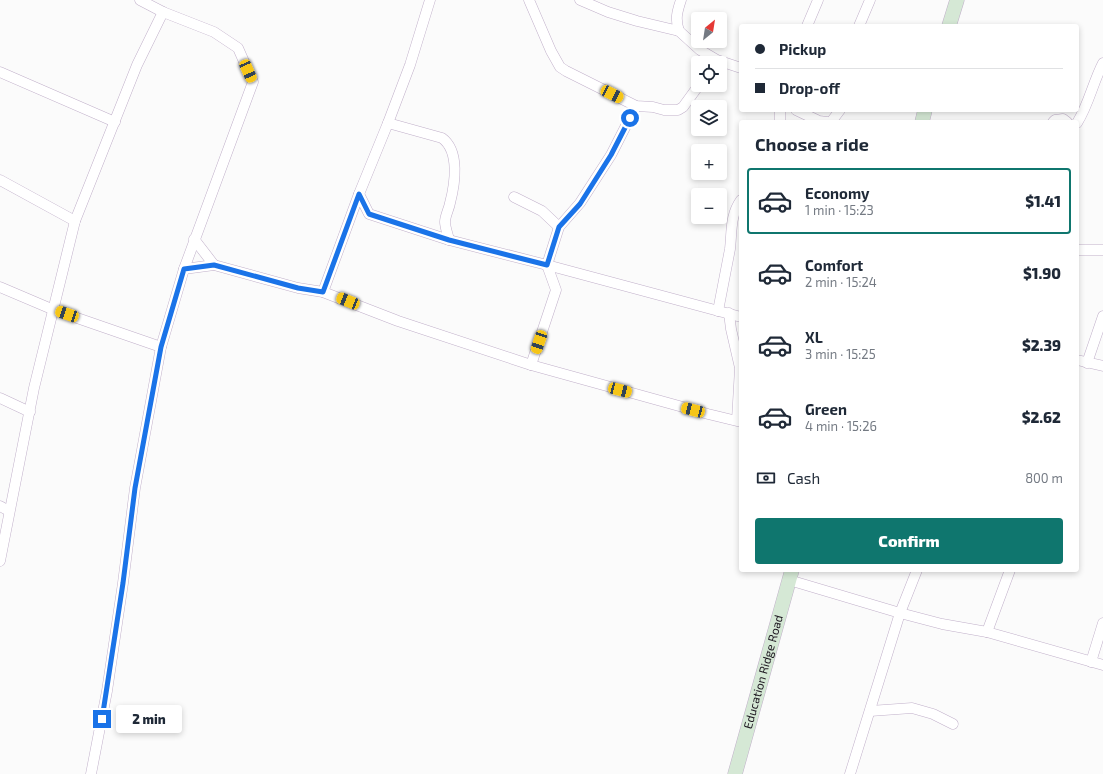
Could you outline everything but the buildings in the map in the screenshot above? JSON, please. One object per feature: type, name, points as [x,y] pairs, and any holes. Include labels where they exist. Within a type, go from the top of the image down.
[{"type":"main road","points":[[950,24],[957,0]]},
{"type":"main road","name":"Education Ridge Road","points":[[735,774],[791,575]]},
{"type":"street","points":[[91,774],[108,683],[135,488],[161,347],[194,239],[253,82],[238,48],[214,32],[163,12],[140,0]]},
{"type":"street","points":[[323,292],[359,194],[410,65],[430,0]]},
{"type":"street","points":[[529,0],[551,52],[560,67],[566,71],[636,106],[678,110],[694,92]]},
{"type":"street","points":[[580,0],[615,14],[679,32],[709,56]]},
{"type":"street","points":[[679,32],[676,17],[681,0]]},
{"type":"street","points":[[808,24],[818,0]]},
{"type":"street","points":[[860,24],[870,0]]},
{"type":"street","points":[[0,561],[5,509],[30,412],[34,388],[75,221],[137,65],[163,12]]},
{"type":"street","points":[[1079,120],[1088,103],[1095,79],[1103,63]]},
{"type":"street","points":[[727,64],[739,67]]},
{"type":"street","points":[[0,72],[115,122]]},
{"type":"street","points":[[531,365],[556,290],[547,265],[559,227],[580,204],[607,161],[636,106]]},
{"type":"street","points":[[800,112],[817,120]]},
{"type":"street","points":[[1055,120],[1065,120]]},
{"type":"street","points":[[388,123],[442,138],[448,142],[453,156],[455,172],[445,222],[449,240]]},
{"type":"street","points":[[0,180],[75,221]]},
{"type":"street","points":[[359,194],[369,214],[449,240],[739,316]]},
{"type":"street","points":[[514,197],[542,211],[559,227]]},
{"type":"street","points":[[718,311],[730,247],[733,219],[739,203]]},
{"type":"street","points":[[194,239],[214,265]]},
{"type":"street","points":[[1079,250],[1103,250]]},
{"type":"street","points":[[184,269],[214,265],[298,288],[323,292],[398,321],[531,365],[708,414],[739,421]]},
{"type":"street","points":[[0,287],[54,310],[161,347]]},
{"type":"street","points":[[729,314],[739,364]]},
{"type":"street","points":[[1087,362],[1103,316]]},
{"type":"street","points":[[1079,360],[1103,366]]},
{"type":"street","points":[[0,398],[30,412]]},
{"type":"street","points":[[850,774],[900,613],[916,572]]},
{"type":"street","points":[[987,632],[1009,572]]},
{"type":"street","points":[[791,575],[900,613],[942,624],[987,632],[1103,665]]},
{"type":"street","points":[[1091,662],[1103,623]]},
{"type":"street","points":[[870,712],[912,708],[933,714],[953,724]]},
{"type":"route","points":[[102,719],[123,583],[135,488],[161,347],[184,269],[214,265],[298,288],[323,292],[359,194],[369,214],[449,240],[547,265],[559,227],[580,204],[611,155],[630,118]]}]
